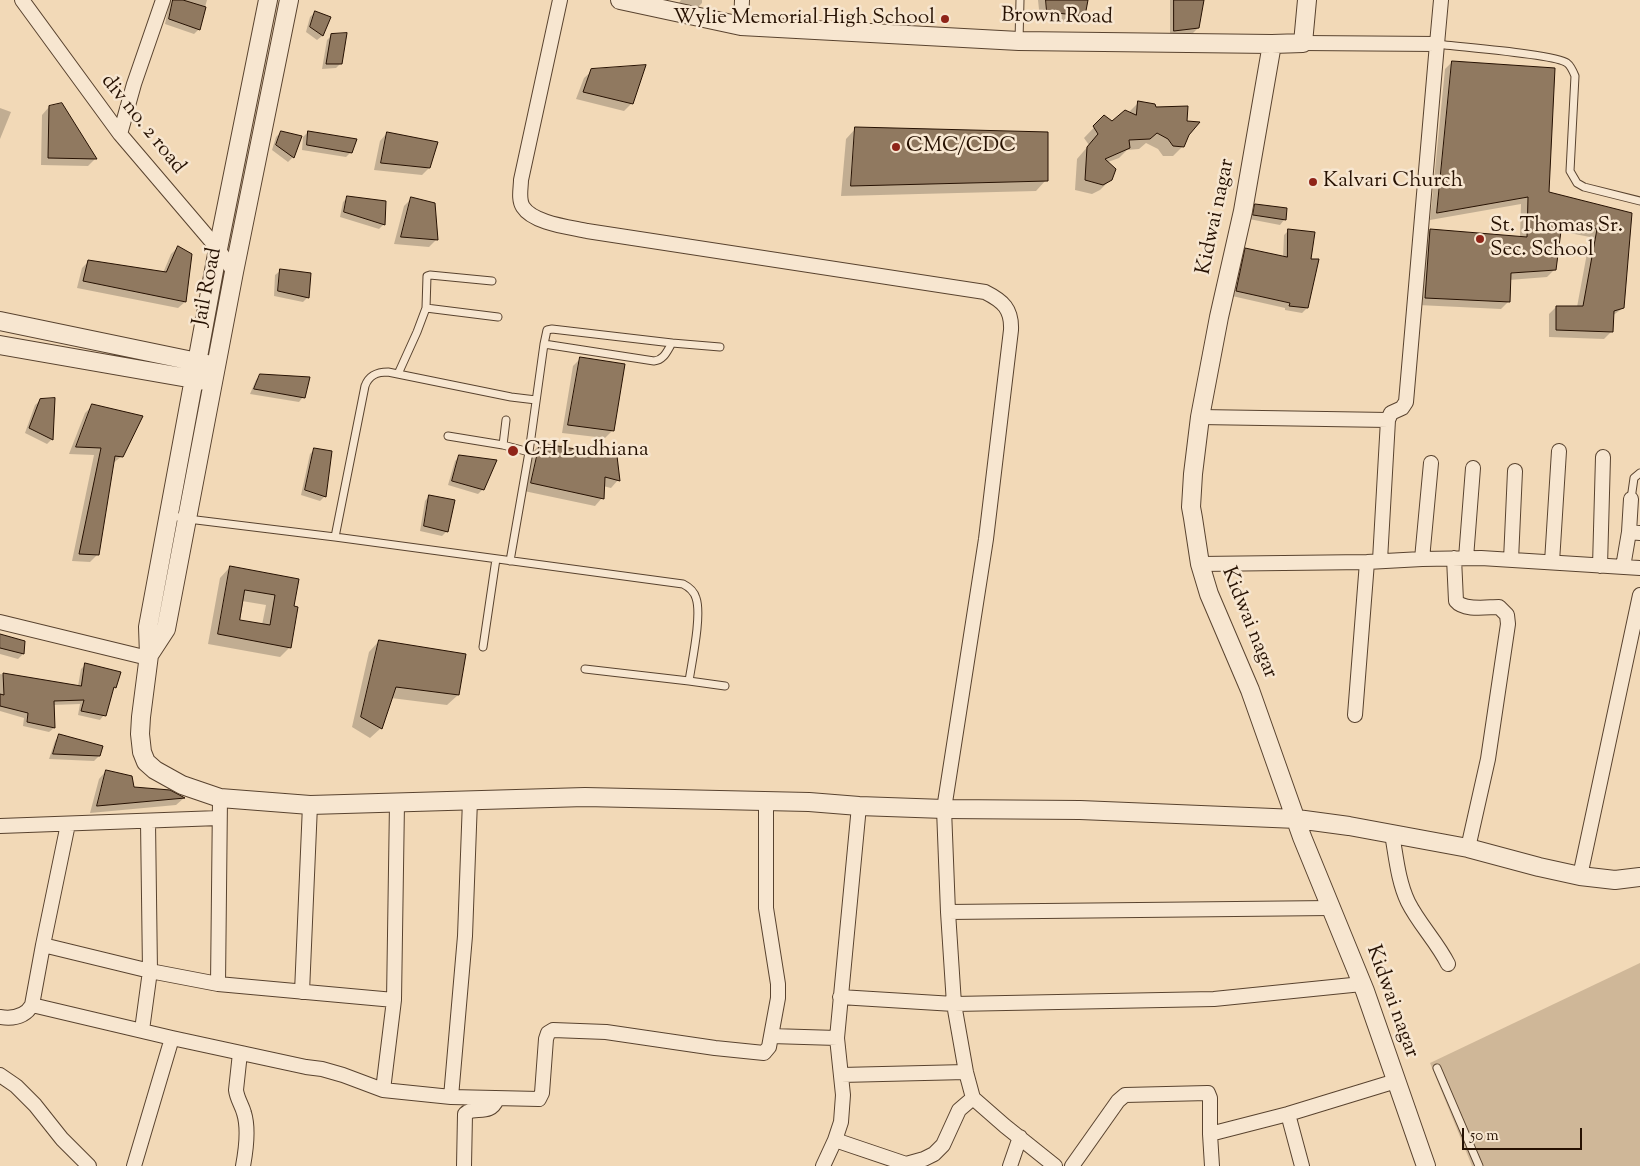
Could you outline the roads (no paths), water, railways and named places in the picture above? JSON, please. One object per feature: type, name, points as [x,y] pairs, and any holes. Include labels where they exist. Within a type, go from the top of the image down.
[{"type":"street","name":"div no. 2 road","points":[[22,0],[120,134],[218,249],[234,272]]},
{"type":"street","points":[[120,134],[134,84],[163,0]]},
{"type":"street","points":[[268,0],[218,249],[148,627],[149,657],[142,697],[140,734],[142,752],[146,762],[155,770],[182,785],[220,798],[310,805],[585,797],[809,802],[944,809],[1080,810],[1296,819],[1349,826],[1468,848],[1580,876],[1616,880],[1640,877]]},
{"type":"street","name":"Jail Road","points":[[149,657],[166,629],[234,272],[289,0]]},
{"type":"street","points":[[560,0],[521,180],[520,197],[522,207],[532,217],[587,231],[985,292],[1002,302],[1011,319],[986,539],[944,809],[948,912],[954,1004],[966,1072],[973,1098],[1056,1166]]},
{"type":"street","name":"Brown Road","points":[[620,0],[741,26],[1019,41],[1303,43]]},
{"type":"street","points":[[741,26],[742,0]]},
{"type":"street","points":[[1307,0],[1303,43],[1437,44]]},
{"type":"street","points":[[1355,715],[1388,420],[1391,413],[1402,408],[1406,402],[1441,0]]},
{"type":"street","name":"Kidwai nagar","points":[[1272,44],[1243,211],[1219,317],[1200,417],[1191,507],[1200,564],[1209,594],[1250,690],[1296,819],[1362,984],[1426,1166]]},
{"type":"street","points":[[0,321],[196,371]]},
{"type":"street","points":[[0,345],[215,374]]},
{"type":"street","points":[[1200,417],[1388,420]]},
{"type":"street","points":[[1552,562],[1559,451]]},
{"type":"street","points":[[1600,566],[1603,458]]},
{"type":"street","points":[[1422,559],[1430,463]]},
{"type":"street","points":[[1468,848],[1488,759],[1508,624],[1507,615],[1499,607],[1467,606],[1458,604],[1456,601],[1460,558],[1474,468]]},
{"type":"street","points":[[1511,560],[1515,471]]},
{"type":"street","points":[[1623,567],[1634,532],[1631,499]]},
{"type":"street","points":[[1200,564],[1460,558],[1640,568]]},
{"type":"street","points":[[1580,876],[1640,595]]},
{"type":"street","points":[[0,622],[149,657]]},
{"type":"street","points":[[218,984],[220,798]]},
{"type":"street","points":[[451,1098],[465,936],[470,800]]},
{"type":"street","points":[[32,1005],[172,1038],[343,1074],[383,1090],[451,1098],[540,1098],[546,1039],[548,1032],[553,1030],[606,1032],[764,1053],[769,1047],[778,998],[778,984],[766,908],[766,801]]},
{"type":"street","points":[[383,1090],[394,1000],[397,803]]},
{"type":"street","points":[[302,992],[310,805]]},
{"type":"street","points":[[823,1166],[836,1140],[841,1122],[843,1096],[837,1038],[859,806]]},
{"type":"street","points":[[0,826],[219,818]]},
{"type":"street","points":[[142,1030],[150,971],[148,822]]},
{"type":"street","points":[[0,1016],[11,1018],[20,1016],[29,1011],[32,1005],[42,945],[68,824]]},
{"type":"street","points":[[1392,834],[1399,872],[1408,901],[1423,926],[1440,948],[1448,964]]},
{"type":"street","points":[[948,912],[1332,908]]},
{"type":"street","points":[[42,945],[150,971],[218,984],[394,1000]]},
{"type":"street","points":[[840,997],[954,1004],[1214,999],[1362,984]]},
{"type":"street","points":[[771,1036],[837,1038]]},
{"type":"street","points":[[134,1166],[172,1038]]},
{"type":"street","points":[[240,1053],[236,1096],[244,1112],[246,1124],[243,1166]]},
{"type":"street","points":[[841,1076],[966,1072]]},
{"type":"street","points":[[0,1075],[16,1086],[35,1105],[62,1139],[89,1166]]},
{"type":"street","points":[[1210,1134],[1288,1114],[1396,1081]]},
{"type":"street","points":[[1072,1166],[1118,1101],[1125,1095],[1208,1093],[1210,1098],[1212,1166]]},
{"type":"street","points":[[836,1140],[906,1165],[934,1154],[942,1145],[959,1110],[973,1098]]},
{"type":"street","points":[[464,1166],[465,1114],[470,1111],[486,1110],[495,1104],[497,1099]]},
{"type":"street","points":[[1288,1114],[1302,1166]]},
{"type":"street","points":[[1010,1166],[1020,1137]]},
{"type":"lane","points":[[1019,41],[1020,0]]},
{"type":"lane","points":[[1437,44],[1546,57],[1567,62],[1572,68],[1574,76],[1570,171],[1584,187],[1640,201]]},
{"type":"lane","points":[[398,374],[426,308],[426,279],[428,275],[492,281]]},
{"type":"lane","points":[[426,308],[498,317]]},
{"type":"lane","points":[[510,561],[529,452],[547,330],[552,329],[720,348]]},
{"type":"lane","points":[[544,344],[659,361],[664,358],[672,343]]},
{"type":"lane","points":[[334,537],[365,386],[367,380],[375,374],[381,372],[398,374],[511,397],[536,400]]},
{"type":"lane","points":[[503,445],[506,420]]},
{"type":"lane","points":[[448,436],[503,445],[529,452]]},
{"type":"lane","points":[[1631,499],[1634,478],[1640,473]]},
{"type":"lane","points":[[169,516],[683,584],[691,588],[698,603],[689,681]]},
{"type":"lane","points":[[483,647],[496,559]]},
{"type":"lane","points":[[585,669],[725,686]]},
{"type":"lane","points":[[1437,1068],[1479,1166]]},
{"type":"place","name":"Wylie Memorial High School","points":[[945,19]]},
{"type":"place","name":"CMC/CDC","points":[[896,147]]},
{"type":"place","name":"Kalvari Church","points":[[1313,182]]},
{"type":"place","name":"St. Thomas Sr. Sec. School","points":[[1480,239]]},
{"type":"place","name":"CH Ludhiana","points":[[513,451]]}]
